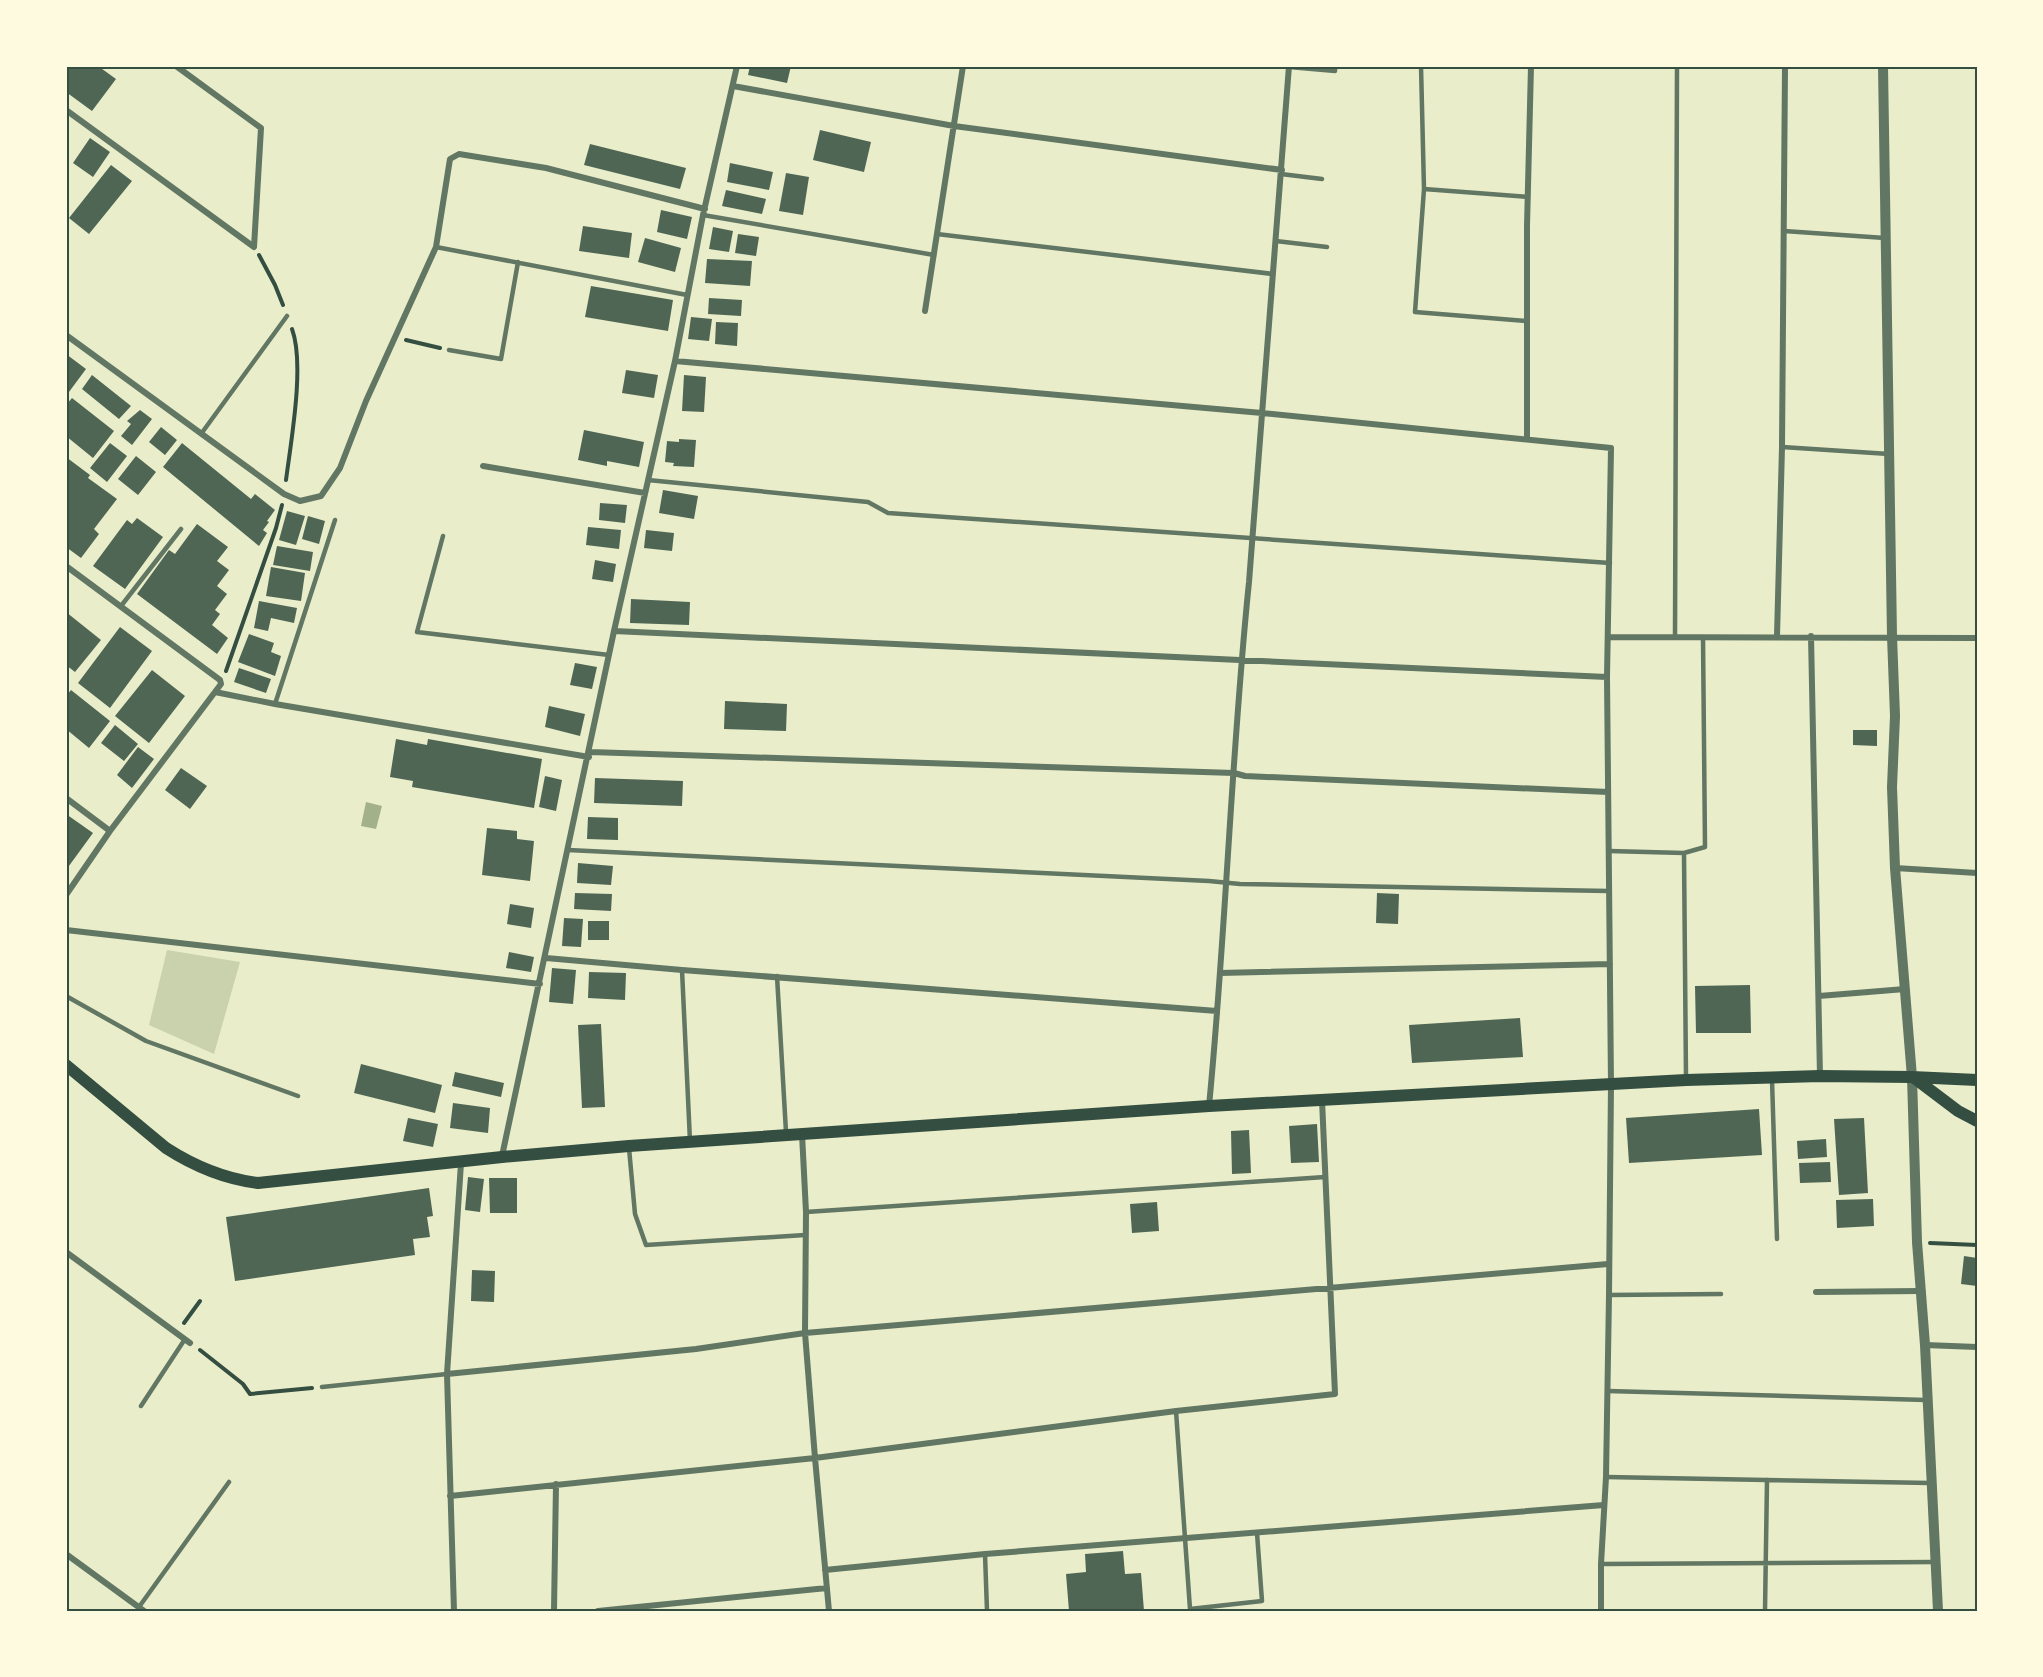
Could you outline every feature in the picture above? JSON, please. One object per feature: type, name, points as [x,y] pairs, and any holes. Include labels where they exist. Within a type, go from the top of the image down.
[{"type":"main road","points":[[66,1065],[166,1148],[182,1158],[235,1180],[258,1184],[502,1157],[629,1146],[1322,1099],[1772,1077],[1912,1077],[1977,1080]]},
{"type":"main road","points":[[1912,1077],[1958,1111],[1977,1121]]},
{"type":"street","points":[[176,66],[261,128],[254,247]]},
{"type":"street","points":[[502,1157],[737,66]]},
{"type":"street","points":[[926,311],[963,66]]},
{"type":"street","points":[[1527,438],[1531,66]]},
{"type":"street","points":[[1777,636],[1782,447],[1785,66]]},
{"type":"street","points":[[1883,66],[1895,716],[1892,787],[1895,868],[1912,1077],[1917,1242],[1925,1345],[1938,1611]]},
{"type":"street","points":[[1209,1106],[1241,659],[1289,67]]},
{"type":"street","points":[[733,86],[954,126],[1281,172]]},
{"type":"street","points":[[66,110],[254,247]]},
{"type":"street","points":[[66,335],[284,494],[300,501],[321,496],[340,468],[394,338],[436,247],[450,159],[459,154],[546,168],[704,212]]},
{"type":"street","points":[[675,360],[1262,413],[1611,448],[1607,677],[1611,1084],[1608,1391],[1601,1611]]},
{"type":"street","points":[[483,466],[645,493]]},
{"type":"street","points":[[66,566],[220,680],[221,684],[110,831],[66,895]]},
{"type":"street","points":[[614,631],[1607,677]]},
{"type":"street","points":[[1811,636],[1820,1076]]},
{"type":"street","points":[[1609,637],[1977,638]]},
{"type":"street","points":[[215,692],[275,704],[589,755],[1234,773],[1245,776],[1608,792]]},
{"type":"street","points":[[66,798],[110,831]]},
{"type":"street","points":[[1895,868],[1977,873]]},
{"type":"street","points":[[66,930],[540,984]]},
{"type":"street","points":[[546,957],[682,970],[1217,1011]]},
{"type":"street","points":[[1220,973],[1610,964]]},
{"type":"street","points":[[1819,996],[1905,989]]},
{"type":"street","points":[[450,1496],[814,1458],[1176,1411],[1335,1394],[1322,1099]]},
{"type":"street","points":[[802,1134],[806,1212],[806,1333],[814,1458],[830,1611]]},
{"type":"street","points":[[454,1611],[447,1374],[461,1163]]},
{"type":"street","points":[[66,1252],[188,1341]]},
{"type":"street","points":[[447,1374],[696,1349],[806,1333],[1608,1264]]},
{"type":"street","points":[[1816,1293],[1921,1291]]},
{"type":"street","points":[[1925,1345],[1977,1347]]},
{"type":"street","points":[[554,1611],[556,1484]]},
{"type":"street","points":[[825,1570],[985,1554],[1604,1505]]},
{"type":"street","points":[[66,1554],[141,1609]]},
{"type":"street","points":[[598,1611],[827,1588]]},
{"type":"lane","points":[[1289,67],[1335,71],[1335,66]]},
{"type":"lane","points":[[1421,66],[1424,189],[1415,312],[1527,321]]},
{"type":"lane","points":[[1676,637],[1677,66]]},
{"type":"lane","points":[[1281,172],[1322,179]]},
{"type":"lane","points":[[1424,189],[1528,197]]},
{"type":"lane","points":[[704,212],[934,255]]},
{"type":"lane","points":[[1784,231],[1885,238]]},
{"type":"lane","points":[[938,234],[1273,274]]},
{"type":"lane","points":[[1276,241],[1328,247]]},
{"type":"lane","points":[[436,247],[687,295]]},
{"type":"lane","points":[[449,350],[501,359],[518,262]]},
{"type":"lane","points":[[201,434],[287,316]]},
{"type":"lane","points":[[1782,447],[1889,454]]},
{"type":"lane","points":[[648,480],[868,502],[888,513],[1610,563]]},
{"type":"lane","points":[[275,704],[334,520]]},
{"type":"lane","points":[[121,606],[181,529]]},
{"type":"lane","points":[[443,536],[417,633],[609,654]]},
{"type":"lane","points":[[1609,851],[1684,853],[1705,847],[1703,637]]},
{"type":"lane","points":[[568,850],[1225,882],[1609,891]]},
{"type":"lane","points":[[1684,853],[1686,1080]]},
{"type":"lane","points":[[682,970],[690,1142]]},
{"type":"lane","points":[[777,976],[786,1135]]},
{"type":"lane","points":[[66,996],[146,1041],[298,1096]]},
{"type":"lane","points":[[1772,1077],[1777,1239]]},
{"type":"lane","points":[[629,1146],[635,1214],[646,1245],[805,1235]]},
{"type":"lane","points":[[806,1212],[1325,1177]]},
{"type":"lane","points":[[1609,1295],[1721,1294]]},
{"type":"lane","points":[[141,1406],[188,1341]]},
{"type":"lane","points":[[322,1387],[447,1374]]},
{"type":"lane","points":[[1608,1391],[1926,1401]]},
{"type":"lane","points":[[1176,1411],[1190,1609],[1262,1601],[1257,1533]]},
{"type":"lane","points":[[1606,1477],[1932,1483]]},
{"type":"lane","points":[[1765,1611],[1767,1480]]},
{"type":"lane","points":[[141,1609],[229,1482]]},
{"type":"lane","points":[[985,1554],[987,1611]]},
{"type":"lane","points":[[1601,1564],[1936,1562]]},
{"type":"path","points":[[220,680],[224,676],[276,528],[284,494],[297,374],[295,337],[276,285],[254,247]]},
{"type":"path","points":[[394,338],[449,350]]},
{"type":"path","points":[[1917,1242],[1977,1245]]},
{"type":"path","points":[[177,1333],[200,1302]]},
{"type":"path","points":[[188,1341],[243,1384],[250,1394],[322,1387]]},
{"type":"shaded area","points":[[366,802],[382,806],[376,829],[361,826]]},
{"type":"shaded area","points":[[167,950],[240,962],[214,1054],[149,1025]]},
{"type":"building","points":[[66,66],[98,66],[116,79],[92,111],[66,92]]},
{"type":"building","points":[[750,66],[791,66],[787,83],[748,75]]},
{"type":"building","points":[[820,130],[871,142],[864,172],[813,160]]},
{"type":"building","points":[[90,138],[110,152],[93,177],[73,163]]},
{"type":"building","points":[[590,144],[686,168],[680,189],[584,165]]},
{"type":"building","points":[[730,163],[773,172],[769,190],[727,182]]},
{"type":"building","points":[[111,165],[132,181],[89,234],[69,218]]},
{"type":"building","points":[[786,173],[809,177],[803,215],[779,211]]},
{"type":"building","points":[[726,190],[766,199],[762,214],[722,206]]},
{"type":"building","points":[[661,210],[692,217],[687,239],[657,232]]},
{"type":"building","points":[[583,226],[632,233],[629,258],[579,251]]},
{"type":"building","points":[[713,227],[733,231],[729,252],[709,249]]},
{"type":"building","points":[[738,234],[759,237],[756,256],[735,253]]},
{"type":"building","points":[[645,238],[681,248],[675,272],[638,262]]},
{"type":"building","points":[[707,259],[752,261],[750,286],[705,283]]},
{"type":"building","points":[[591,286],[673,300],[668,331],[585,317]]},
{"type":"building","points":[[709,298],[742,300],[741,316],[708,314]]},
{"type":"building","points":[[691,317],[712,319],[709,341],[688,339]]},
{"type":"building","points":[[716,322],[738,323],[737,346],[715,344]]},
{"type":"building","points":[[66,354],[86,369],[66,396]]},
{"type":"building","points":[[626,370],[658,375],[654,398],[622,393]]},
{"type":"building","points":[[92,375],[131,406],[119,419],[82,389]]},
{"type":"building","points":[[684,375],[706,377],[704,412],[682,411]]},
{"type":"building","points":[[72,398],[114,431],[93,458],[66,436],[66,405]]},
{"type":"building","points":[[140,410],[152,419],[132,445],[121,436],[131,424],[127,421]]},
{"type":"building","points":[[161,427],[177,440],[165,455],[149,442]]},
{"type":"building","points":[[584,430],[644,442],[639,467],[607,461],[607,466],[578,460]]},
{"type":"building","points":[[679,439],[696,440],[694,467],[673,466],[674,463],[665,462],[667,441],[679,442]]},
{"type":"building","points":[[110,443],[127,456],[107,482],[90,468]]},
{"type":"building","points":[[182,443],[251,499],[255,494],[275,510],[263,530],[267,533],[259,546],[163,467]]},
{"type":"building","points":[[136,456],[156,472],[138,495],[118,479]]},
{"type":"building","points":[[66,457],[90,475],[88,478],[117,499],[94,529],[99,534],[81,558],[66,547],[66,507],[69,503],[66,501]]},
{"type":"building","points":[[663,490],[698,496],[694,519],[659,513]]},
{"type":"building","points":[[600,503],[627,505],[625,523],[599,520]]},
{"type":"building","points":[[287,511],[305,516],[296,545],[279,540]]},
{"type":"building","points":[[308,516],[325,521],[319,544],[302,539]]},
{"type":"building","points":[[137,518],[163,537],[125,589],[93,566],[127,520],[132,524]]},
{"type":"building","points":[[197,524],[228,547],[217,561],[229,570],[217,586],[227,594],[215,610],[220,614],[212,625],[228,638],[217,654],[137,594],[169,550],[175,554]]},
{"type":"building","points":[[588,527],[621,530],[619,549],[586,545]]},
{"type":"building","points":[[646,530],[674,533],[672,551],[644,548]]},
{"type":"building","points":[[277,546],[313,552],[310,571],[273,565]]},
{"type":"building","points":[[595,560],[616,564],[613,582],[592,579]]},
{"type":"building","points":[[271,567],[305,573],[301,601],[266,596]]},
{"type":"building","points":[[631,599],[690,602],[689,625],[630,623]]},
{"type":"building","points":[[259,601],[297,608],[294,623],[271,618],[268,631],[254,628]]},
{"type":"building","points":[[66,612],[101,640],[75,672],[66,665]]},
{"type":"building","points":[[120,627],[152,651],[110,708],[78,683]]},
{"type":"building","points":[[249,634],[274,643],[271,652],[281,656],[275,676],[238,662]]},
{"type":"building","points":[[575,663],[597,667],[592,689],[570,685]]},
{"type":"building","points":[[239,668],[271,679],[266,693],[234,682]]},
{"type":"building","points":[[152,670],[185,696],[149,743],[115,716]]},
{"type":"building","points":[[71,690],[110,721],[89,748],[66,729],[66,696]]},
{"type":"building","points":[[725,701],[787,704],[786,731],[724,729]]},
{"type":"building","points":[[549,706],[585,714],[580,736],[545,727]]},
{"type":"building","points":[[115,725],[138,744],[124,761],[101,743]]},
{"type":"building","points":[[1853,730],[1877,730],[1877,746],[1853,745]]},
{"type":"building","points":[[396,739],[427,745],[428,739],[542,759],[534,808],[412,787],[413,781],[390,777]]},
{"type":"building","points":[[138,747],[154,759],[132,788],[117,775]]},
{"type":"building","points":[[181,768],[207,786],[190,809],[165,790]]},
{"type":"building","points":[[545,776],[562,780],[556,811],[539,807]]},
{"type":"building","points":[[595,778],[683,781],[682,806],[594,803]]},
{"type":"building","points":[[66,814],[93,833],[66,870]]},
{"type":"building","points":[[588,817],[618,818],[618,840],[587,839]]},
{"type":"building","points":[[487,828],[517,831],[517,839],[534,841],[530,881],[482,875]]},
{"type":"building","points":[[578,863],[613,866],[611,885],[577,883]]},
{"type":"building","points":[[575,893],[612,894],[611,911],[574,909]]},
{"type":"building","points":[[1377,893],[1399,894],[1398,924],[1376,923]]},
{"type":"building","points":[[510,904],[534,908],[531,928],[507,924]]},
{"type":"building","points":[[564,918],[583,919],[581,947],[562,946]]},
{"type":"building","points":[[588,921],[609,921],[609,940],[588,940]]},
{"type":"building","points":[[509,952],[534,957],[531,972],[506,968]]},
{"type":"building","points":[[552,968],[576,970],[573,1004],[549,1002]]},
{"type":"building","points":[[589,972],[626,973],[625,1000],[588,998]]},
{"type":"building","points":[[1750,985],[1751,1033],[1696,1033],[1695,986]]},
{"type":"building","points":[[1520,1018],[1523,1057],[1412,1063],[1409,1025]]},
{"type":"building","points":[[601,1024],[605,1107],[582,1108],[578,1025]]},
{"type":"building","points":[[361,1064],[442,1085],[435,1113],[354,1093]]},
{"type":"building","points":[[455,1072],[504,1083],[501,1097],[452,1086]]},
{"type":"building","points":[[453,1103],[490,1108],[488,1133],[450,1128]]},
{"type":"building","points":[[1759,1109],[1762,1155],[1629,1163],[1626,1118]]},
{"type":"building","points":[[408,1118],[438,1124],[433,1147],[403,1141]]},
{"type":"building","points":[[1864,1118],[1868,1193],[1839,1195],[1834,1119]]},
{"type":"building","points":[[1317,1124],[1319,1162],[1291,1163],[1289,1126]]},
{"type":"building","points":[[1249,1130],[1251,1173],[1232,1174],[1231,1131]]},
{"type":"building","points":[[1826,1139],[1827,1157],[1798,1159],[1797,1141]]},
{"type":"building","points":[[1830,1162],[1831,1182],[1800,1183],[1799,1163]]},
{"type":"building","points":[[468,1177],[484,1179],[480,1212],[465,1210]]},
{"type":"building","points":[[489,1178],[517,1178],[517,1213],[490,1213]]},
{"type":"building","points":[[429,1188],[433,1216],[427,1217],[430,1237],[413,1239],[415,1255],[235,1281],[226,1217]]},
{"type":"building","points":[[1873,1199],[1874,1226],[1837,1228],[1836,1200]]},
{"type":"building","points":[[1157,1202],[1159,1231],[1132,1233],[1130,1204]]},
{"type":"building","points":[[1964,1256],[1977,1258],[1977,1286],[1961,1284]]},
{"type":"building","points":[[472,1270],[495,1271],[494,1302],[471,1301]]},
{"type":"building","points":[[1123,1551],[1125,1574],[1141,1573],[1144,1611],[1069,1611],[1066,1574],[1086,1572],[1085,1554]]}]
